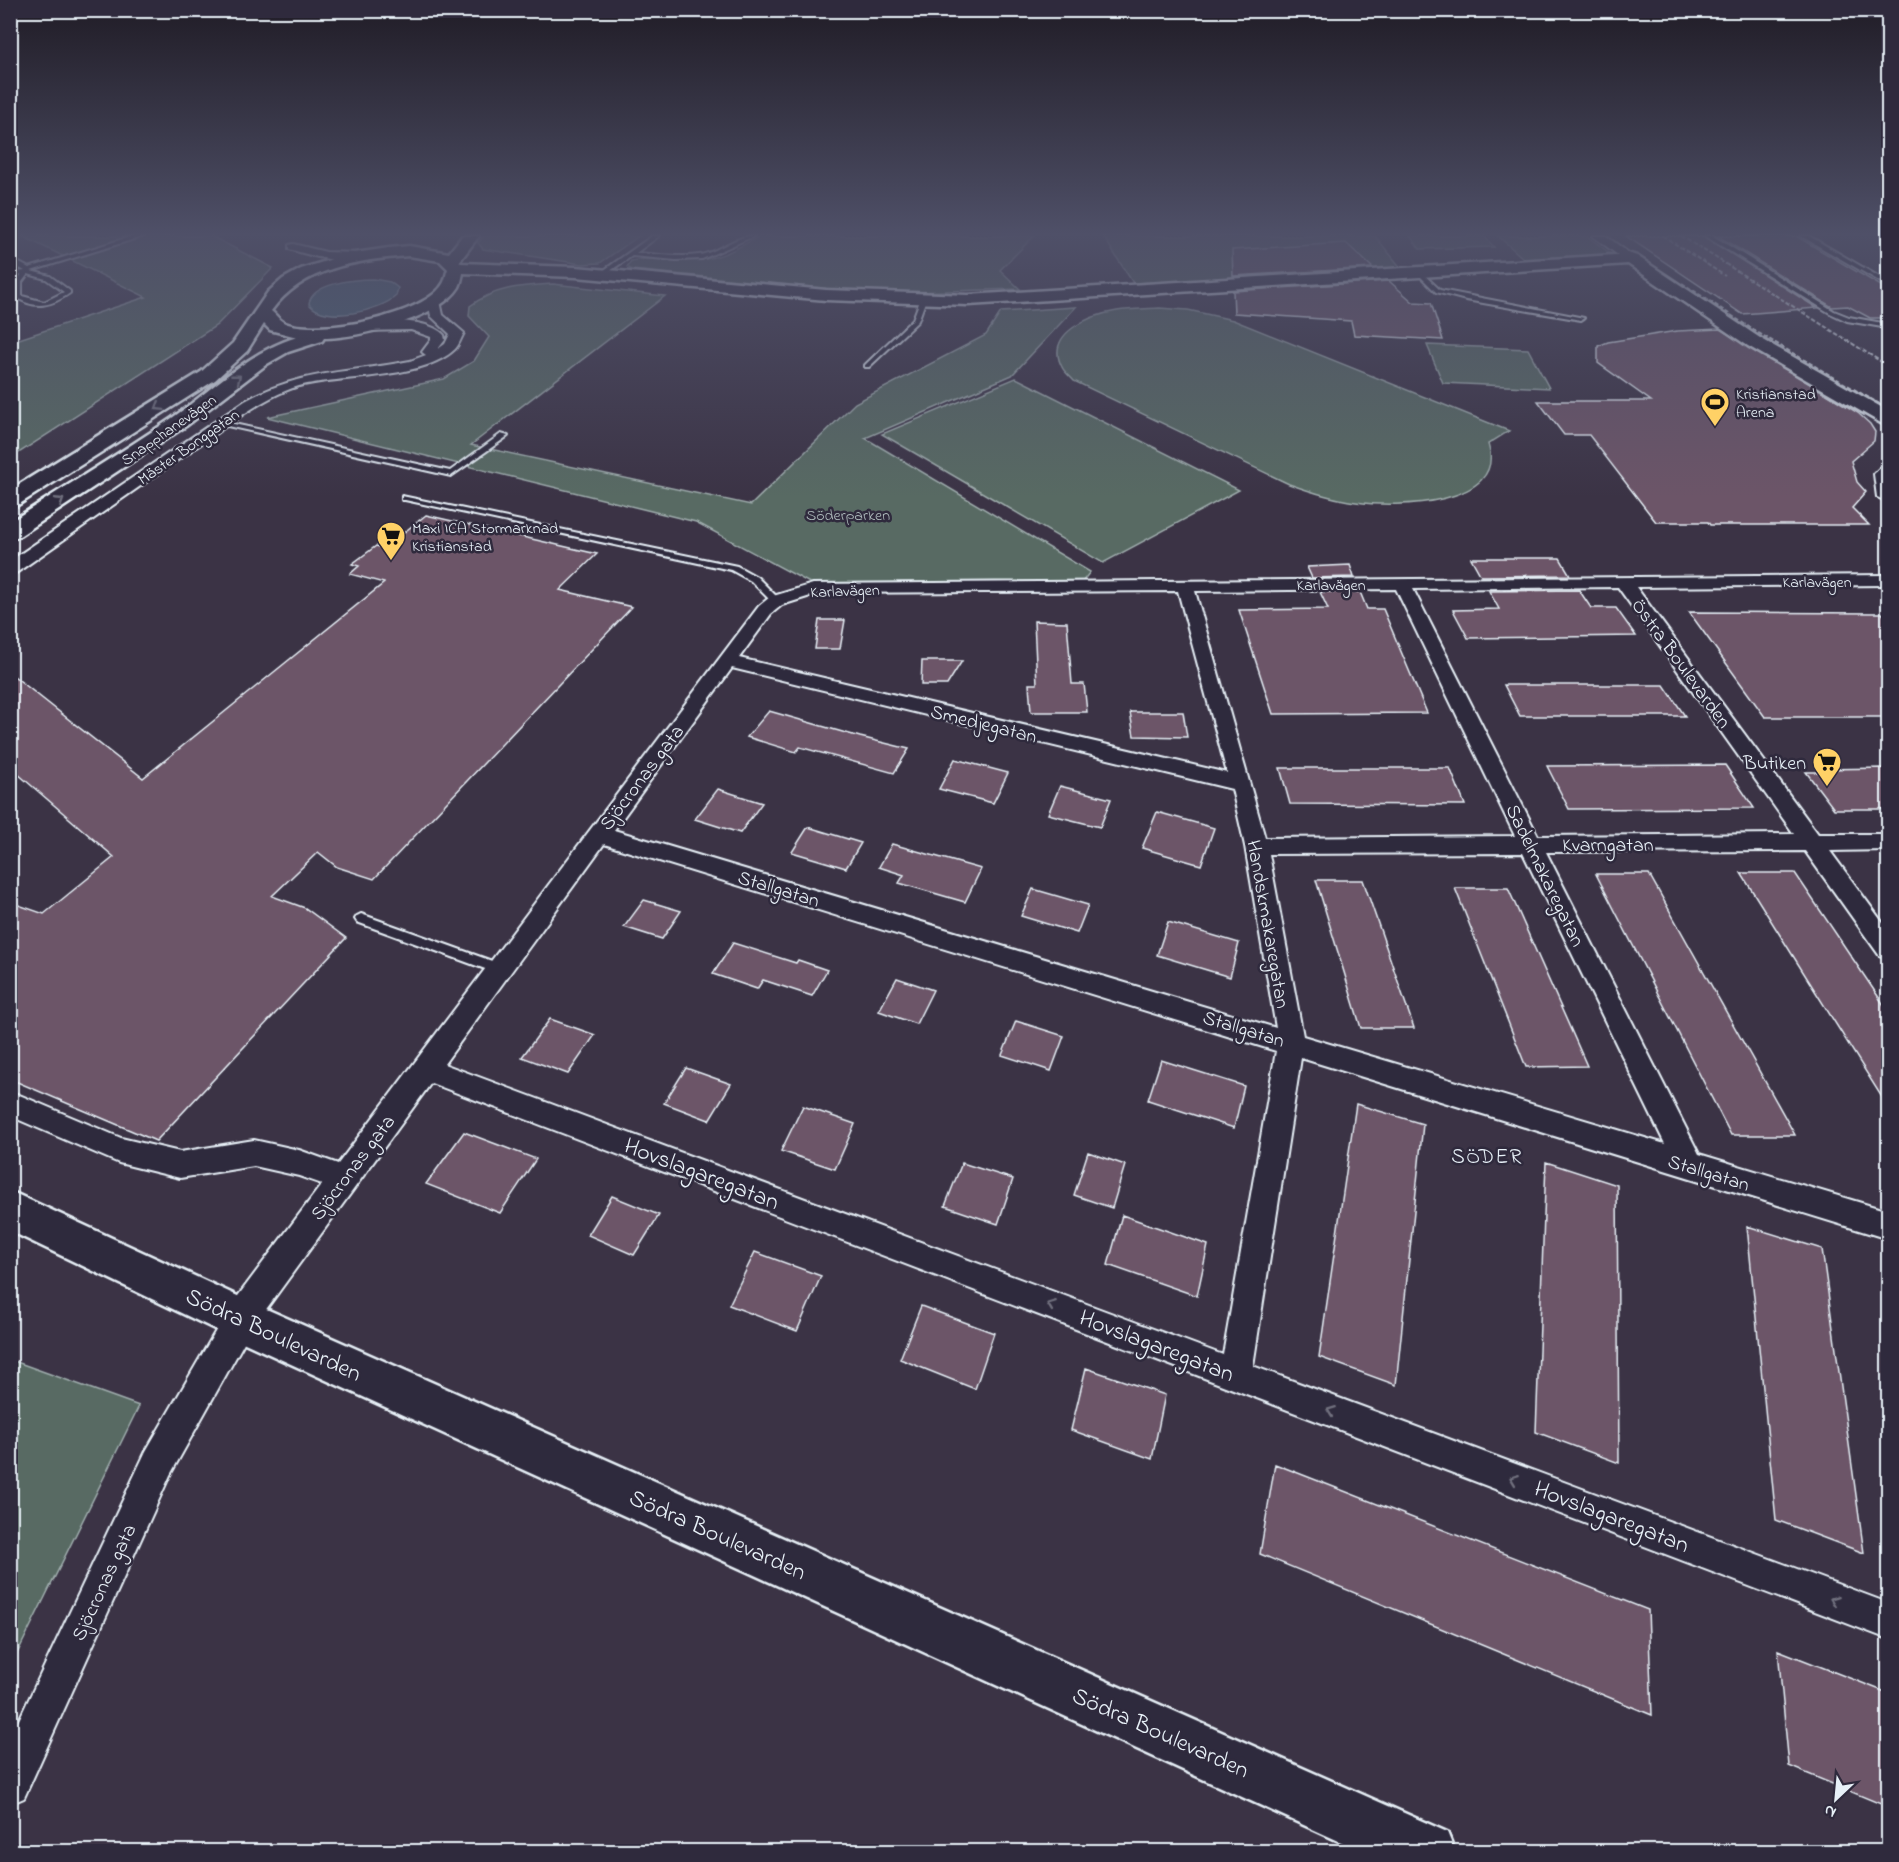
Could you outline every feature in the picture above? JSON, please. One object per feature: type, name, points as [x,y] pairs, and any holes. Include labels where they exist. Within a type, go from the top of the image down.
[{"type":"main road","name":"Snapphanevägen","points":[[10,500],[208,376],[240,347],[255,323]]},
{"type":"main road","points":[[271,323],[276,327],[297,332],[328,333],[377,323]]},
{"type":"main road","points":[[1726,323],[1754,342],[1888,419]]},
{"type":"main road","name":"Snapphanevägen","points":[[10,532],[179,422],[270,354],[328,333]]},
{"type":"main road","name":"Södra Boulevarden","points":[[10,1210],[240,1319],[1427,1851]]},
{"type":"street","name":"Mäster Bonggatan","points":[[10,569],[249,404],[294,383],[425,362],[446,351],[456,341],[457,333],[445,323]]},
{"type":"street","name":"Mäster Bonggatan","points":[[363,327],[418,328],[432,331],[437,335],[436,344],[426,354],[385,369]]},
{"type":"street","name":"Östra Boulevarden","points":[[1623,582],[1888,948]]},
{"type":"street","name":"Karlavägen","points":[[776,601],[819,588],[1887,582]]},
{"type":"street","name":"Sadelmakaregatan","points":[[1402,584],[1690,1166]]},
{"type":"street","name":"Handskmakaregatan","points":[[1185,585],[1241,784],[1256,846],[1291,1042],[1236,1375]]},
{"type":"street","name":"Sjöcronas gata","points":[[10,1784],[158,1463],[240,1319],[765,610],[776,601]]},
{"type":"street","name":"Smedjegatan","points":[[727,661],[1241,784]]},
{"type":"street","name":"Stallgatan","points":[[599,834],[1291,1042],[1888,1225]]},
{"type":"street","name":"Kvarngatan","points":[[1256,846],[1888,842]]},
{"type":"street","name":"Hovslagaregatan","points":[[425,1069],[1888,1621]]},
{"type":"street","points":[[10,1103],[118,1150],[180,1166],[254,1153],[299,1163],[344,1179]]},
{"type":"lane","points":[[867,366],[913,323]]},
{"type":"lane","points":[[1870,323],[1888,326]]},
{"type":"lane","points":[[223,423],[451,474],[504,436]]},
{"type":"lane","points":[[1888,465],[1878,474],[1881,497],[1888,500]]},
{"type":"lane","points":[[405,498],[734,568],[754,579],[776,601]]},
{"type":"lane","points":[[361,919],[499,969]]},
{"type":"green space","points":[[68,323],[219,323],[11,458],[10,342]]},
{"type":"green space","name":"Söderparken","points":[[476,323],[630,323],[471,445],[751,505],[855,403],[986,335],[994,323],[1061,323],[1012,375],[865,438],[1090,572],[1079,586],[819,588],[696,522],[267,417],[444,379],[474,361],[489,337]]},
{"type":"green space","points":[[1082,323],[1240,323],[1509,431],[1488,444],[1490,465],[1481,480],[1465,491],[1420,503],[1395,504],[1356,502],[1322,495],[1289,484],[1074,381],[1063,369],[1058,355],[1059,344],[1073,328]]},
{"type":"green space","points":[[1427,345],[1528,349],[1549,388],[1443,383]]},
{"type":"green space","points":[[1016,378],[1239,490],[1103,563],[882,434]]},
{"type":"green space","points":[[10,1360],[139,1406],[11,1666]]},
{"type":"building","points":[[1351,323],[1437,323],[1443,340],[1354,335]]},
{"type":"building","name":"Kristianstad Arena","points":[[1720,329],[1858,413],[1870,424],[1875,432],[1874,441],[1851,461],[1857,482],[1866,492],[1852,508],[1869,525],[1710,525],[1708,522],[1656,522],[1589,435],[1564,435],[1538,401],[1651,401],[1598,363],[1598,346],[1608,342],[1677,331]]},
{"type":"building","points":[[426,515],[597,554],[560,590],[632,607],[374,879],[337,867],[318,852],[272,896],[305,908],[346,938],[156,1141],[10,1079],[10,902],[44,914],[114,857],[10,767],[10,673],[143,778],[384,583],[350,574],[359,566],[352,564],[376,546],[384,548]]},
{"type":"building","points":[[1471,558],[1560,558],[1570,575],[1481,576]]},
{"type":"building","points":[[1350,565],[1354,577],[1312,578],[1307,567]]},
{"type":"building","points":[[1579,590],[1591,608],[1616,608],[1636,636],[1468,638],[1453,610],[1499,609],[1489,591]]},
{"type":"building","points":[[1320,592],[1360,592],[1367,609],[1383,609],[1427,713],[1273,714],[1239,610],[1328,609]]},
{"type":"building","points":[[1689,612],[1882,613],[1888,620],[1888,717],[1765,717]]},
{"type":"building","points":[[819,620],[845,620],[840,649],[815,649]]},
{"type":"building","points":[[1034,621],[1067,622],[1072,684],[1084,684],[1087,712],[1031,712],[1029,684],[1037,684]]},
{"type":"building","points":[[922,661],[962,661],[947,685],[921,685]]},
{"type":"building","points":[[1504,685],[1664,685],[1685,716],[1520,716]]},
{"type":"building","points":[[769,711],[909,749],[894,773],[800,747],[796,752],[747,737]]},
{"type":"building","points":[[1130,712],[1183,712],[1187,737],[1134,736]]},
{"type":"building","points":[[955,759],[1008,773],[993,803],[939,789]]},
{"type":"building","points":[[1725,765],[1754,808],[1569,809],[1547,766]]},
{"type":"building","points":[[1280,768],[1450,768],[1465,805],[1290,804]]},
{"type":"building","points":[[1888,768],[1888,809],[1834,809],[1806,772],[1825,772],[1822,769]]},
{"type":"building","points":[[1060,786],[1111,799],[1100,827],[1048,814]]},
{"type":"building","points":[[718,789],[762,803],[740,833],[695,819]]},
{"type":"building","points":[[1157,812],[1214,828],[1201,865],[1142,848]]},
{"type":"building","points":[[808,827],[861,843],[846,868],[792,852]]},
{"type":"building","points":[[892,844],[981,869],[965,902],[899,883],[904,875],[879,867]]},
{"type":"building","points":[[1741,873],[1795,873],[1888,1011],[1888,1107]]},
{"type":"building","points":[[1596,874],[1649,874],[1795,1135],[1731,1135]]},
{"type":"building","points":[[1316,880],[1363,880],[1414,1028],[1361,1028]]},
{"type":"building","points":[[1455,888],[1508,888],[1587,1066],[1526,1067]]},
{"type":"building","points":[[1033,889],[1088,905],[1077,933],[1021,916]]},
{"type":"building","points":[[644,900],[681,911],[662,939],[624,927]]},
{"type":"building","points":[[1168,922],[1239,943],[1230,977],[1157,955]]},
{"type":"building","points":[[733,943],[796,963],[798,960],[827,970],[812,996],[763,980],[757,989],[713,974]]},
{"type":"building","points":[[897,978],[933,990],[916,1024],[879,1011]]},
{"type":"building","points":[[550,1019],[595,1035],[568,1074],[522,1057]]},
{"type":"building","points":[[1016,1021],[1064,1036],[1051,1071],[1002,1055]]},
{"type":"building","points":[[1161,1060],[1244,1086],[1234,1128],[1148,1100]]},
{"type":"building","points":[[686,1068],[731,1084],[709,1120],[664,1103]]},
{"type":"building","points":[[1356,1104],[1423,1124],[1396,1385],[1319,1357]]},
{"type":"building","points":[[803,1106],[855,1124],[835,1169],[781,1151]]},
{"type":"building","points":[[464,1132],[536,1159],[500,1213],[426,1184]]},
{"type":"building","points":[[1088,1152],[1125,1165],[1112,1208],[1074,1195]]},
{"type":"building","points":[[1546,1162],[1617,1185],[1619,1463],[1536,1432]]},
{"type":"building","points":[[962,1163],[1013,1179],[998,1224],[945,1206]]},
{"type":"building","points":[[612,1196],[659,1215],[634,1255],[588,1235]]},
{"type":"building","points":[[1122,1215],[1208,1245],[1197,1296],[1108,1265]]},
{"type":"building","points":[[1747,1226],[1822,1249],[1864,1553],[1776,1520]]},
{"type":"building","points":[[755,1252],[821,1276],[797,1331],[729,1305]]},
{"type":"building","points":[[921,1306],[994,1333],[975,1389],[900,1359]]},
{"type":"building","points":[[1086,1368],[1165,1395],[1152,1459],[1071,1430]]},
{"type":"building","points":[[1275,1464],[1648,1610],[1652,1715],[1260,1554]]},
{"type":"building","points":[[1778,1650],[1888,1693],[1888,1807],[1789,1766]]},
{"type":"railway","points":[[1743,323],[1888,409]]},
{"type":"railway","points":[[1819,323],[1888,366]]},
{"type":"place","name":"Kristianstad Arena","points":[[1715,428]]},
{"type":"place","name":"Maxi ICA Stormarknad Kristianstad","points":[[391,562]]},
{"type":"place","name":"Butiken","points":[[1827,788]]},
{"type":"district","name":"SÖDER","points":[[1487,1156]]}]
